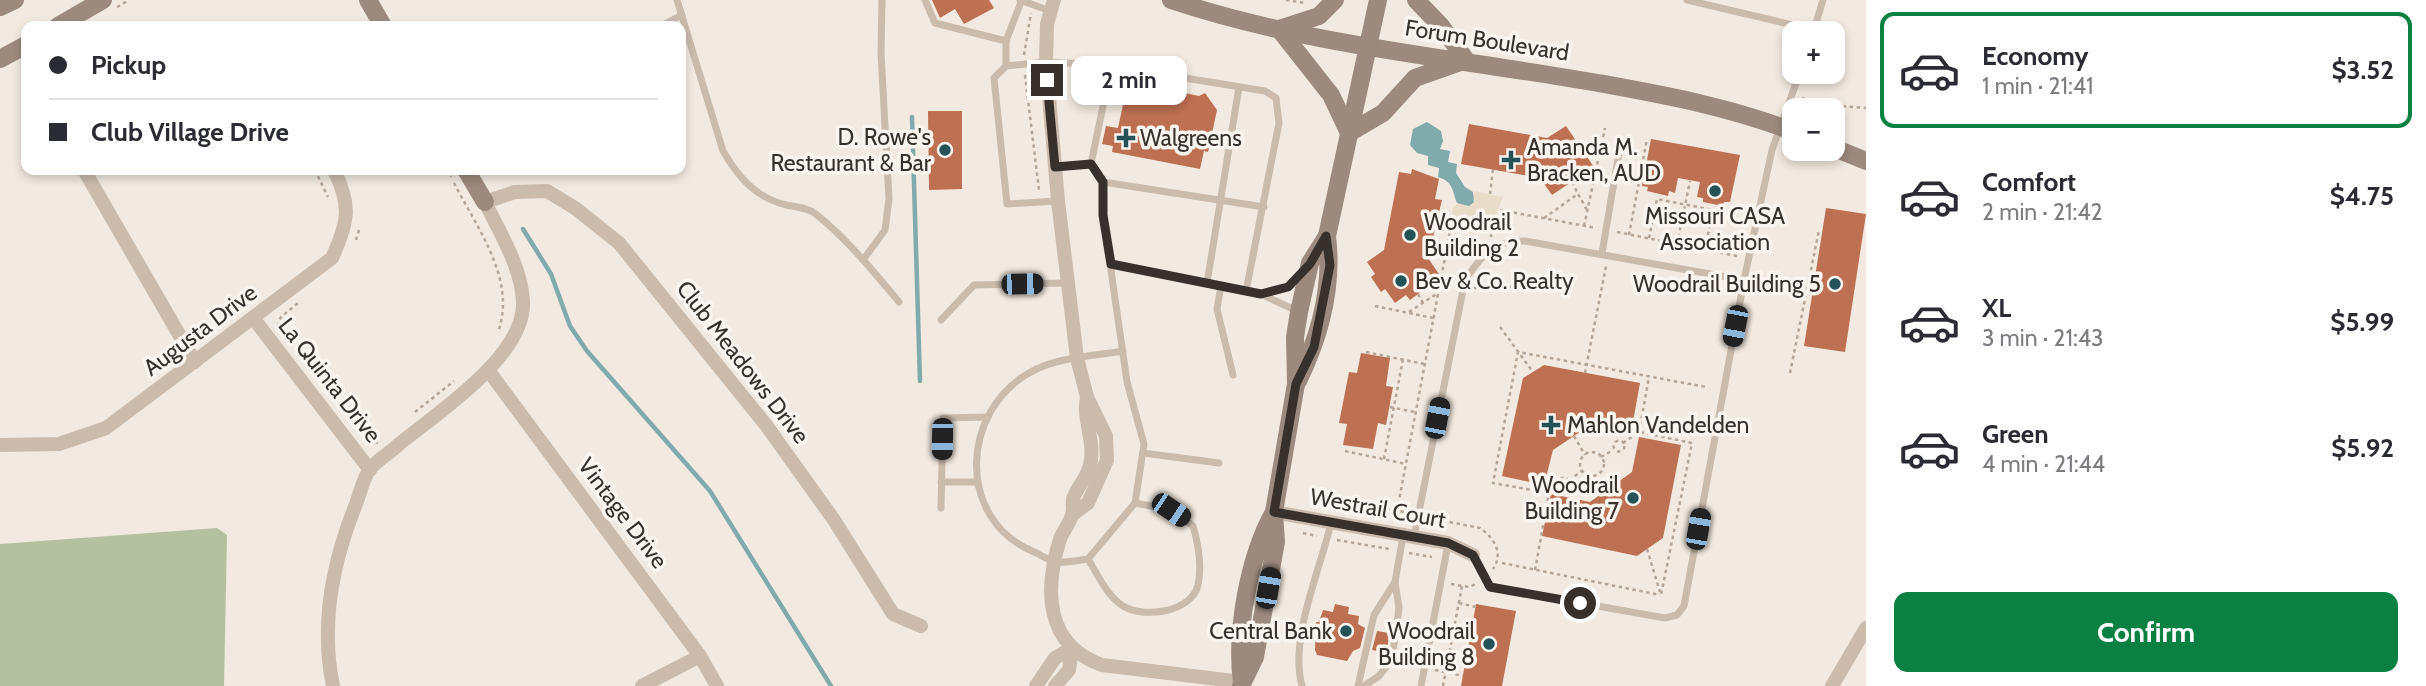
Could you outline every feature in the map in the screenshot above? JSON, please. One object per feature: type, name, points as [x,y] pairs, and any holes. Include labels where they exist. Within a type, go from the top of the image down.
[{"type":"main road","points":[[0,7],[15,0]]},
{"type":"main road","points":[[67,21],[103,0]]},
{"type":"main road","points":[[368,0],[380,21]]},
{"type":"main road","name":"Forum Boulevard","points":[[1171,0],[1279,29],[1692,101],[1782,128]]},
{"type":"main road","points":[[1335,0],[1319,16],[1279,29],[1331,95],[1349,133]]},
{"type":"main road","points":[[1242,684],[1238,651],[1259,537],[1274,512],[1296,384],[1295,337],[1299,312],[1310,264],[1326,236],[1378,0]]},
{"type":"main road","points":[[1349,133],[1383,113],[1415,78],[1466,60],[1441,26],[1416,0]]},
{"type":"main road","points":[[0,60],[21,48]]},
{"type":"main road","points":[[1845,153],[1866,161]]},
{"type":"main road","points":[[469,175],[485,202]]},
{"type":"main road","points":[[1296,384],[1314,347],[1330,265],[1326,236]]},
{"type":"street","points":[[1052,6],[1046,62],[1058,201],[1077,358],[1087,397],[1106,436],[1107,460],[1088,503],[1072,515],[1060,539],[1050,600],[1052,612],[1056,625],[1072,648],[1086,659],[1102,665],[1242,684]]},
{"type":"street","points":[[87,175],[195,362]]},
{"type":"street","name":"Augusta Drive","points":[[0,445],[59,444],[106,428],[332,258],[345,229],[346,194],[336,175]]},
{"type":"street","name":"Club Meadows Drive","points":[[485,202],[515,192],[547,191],[575,208],[620,243],[766,425],[834,520],[893,614],[921,626]]},
{"type":"street","points":[[333,686],[329,667],[329,609],[334,574],[342,538],[370,470],[488,370],[515,337],[524,302],[516,266],[485,202]]},
{"type":"street","name":"La Quinta Drive","points":[[254,319],[370,470]]},
{"type":"street","name":"Vintage Drive","points":[[488,370],[700,656],[717,686]]},
{"type":"street","name":"Westrail Court","points":[[1274,512],[1448,543],[1473,555]]},
{"type":"street","points":[[1832,686],[1866,628]]},
{"type":"street","points":[[1036,686],[1055,658],[1072,648]]},
{"type":"street","points":[[1055,686],[1069,670],[1072,648]]},
{"type":"street","points":[[642,686],[700,656]]},
{"type":"lane","points":[[677,0],[684,21]]},
{"type":"lane","points":[[863,260],[885,230],[890,199],[881,53],[882,0]]},
{"type":"lane","points":[[925,0],[935,23],[1006,41]]},
{"type":"lane","points":[[1687,0],[1782,24]]},
{"type":"lane","points":[[1817,21],[1823,0]]},
{"type":"lane","points":[[1006,66],[1006,41],[1020,1],[1034,6],[1052,6]]},
{"type":"lane","points":[[671,21],[682,15]]},
{"type":"lane","points":[[686,28],[723,151],[735,172],[748,187],[769,201],[814,212],[863,260],[899,302]]},
{"type":"lane","points":[[1058,201],[1007,204],[994,78],[1006,66],[1046,62],[1105,65],[1265,91],[1276,98],[1279,108],[1276,150],[1246,291]]},
{"type":"lane","points":[[1105,65],[1109,77],[1091,164],[1103,182],[1103,215],[1123,351],[1143,453],[1135,503],[1088,559],[1057,562],[1015,544],[990,516],[976,482],[978,439],[987,417],[1003,394],[1031,371],[1077,358],[1123,351]]},
{"type":"lane","points":[[1791,98],[1796,84]]},
{"type":"lane","points":[[1207,283],[1239,88]]},
{"type":"lane","points":[[1473,555],[1490,587],[1665,618],[1677,615],[1685,606],[1744,280],[1772,150],[1782,137]]},
{"type":"lane","points":[[1605,254],[1606,230],[1621,141]]},
{"type":"lane","points":[[1055,167],[1091,164]]},
{"type":"lane","points":[[1103,182],[1264,207]]},
{"type":"lane","points":[[1364,686],[1379,676],[1392,659],[1399,608],[1395,582],[1400,552],[1408,536],[1464,284],[1483,255],[1507,241],[1605,254],[1744,280]]},
{"type":"lane","points":[[1111,264],[1261,294],[1299,312]]},
{"type":"lane","points":[[1261,294],[1288,287],[1310,264]]},
{"type":"lane","points":[[940,320],[974,285],[1069,283]]},
{"type":"lane","points":[[1221,286],[1217,309],[1233,375]]},
{"type":"lane","points":[[941,508],[943,418],[987,417]]},
{"type":"lane","points":[[1143,453],[1219,463]]},
{"type":"lane","points":[[941,482],[976,482]]},
{"type":"lane","points":[[1088,559],[1107,589],[1124,607],[1148,613],[1164,611],[1187,601],[1198,587],[1198,544],[1194,526],[1171,510],[1135,503]]},
{"type":"lane","points":[[1302,686],[1298,669],[1301,631],[1331,523]]},
{"type":"lane","points":[[1421,686],[1448,543]]},
{"type":"lane","points":[[1359,686],[1374,615],[1395,582]]},
{"type":"path","points":[[1286,0],[1309,4]]},
{"type":"path","points":[[1034,6],[1025,64],[1039,191]]},
{"type":"path","points":[[1792,94],[1816,104],[1866,108]]},
{"type":"path","points":[[1584,226],[1605,128]]},
{"type":"path","points":[[1629,235],[1647,139]]},
{"type":"path","points":[[1490,194],[1493,169]]},
{"type":"path","points":[[317,175],[330,202]]},
{"type":"path","points":[[450,175],[499,273],[504,301],[497,334]]},
{"type":"path","points":[[1677,244],[1690,181]]},
{"type":"path","points":[[1572,182],[1587,210]]},
{"type":"path","points":[[1544,218],[1578,194]]},
{"type":"path","points":[[1649,239],[1657,199],[1685,204],[1713,210],[1705,249]]},
{"type":"path","points":[[1500,210],[1749,258]]},
{"type":"path","points":[[1439,214],[1451,216]]},
{"type":"path","points":[[354,245],[360,219]]},
{"type":"path","points":[[1790,373],[1819,230]]},
{"type":"path","points":[[1397,511],[1450,231]]},
{"type":"path","points":[[1585,373],[1605,254]]},
{"type":"path","points":[[1464,284],[1478,288],[1527,286]]},
{"type":"path","points":[[1408,313],[1438,293]]},
{"type":"path","points":[[1419,294],[1423,303]]},
{"type":"path","points":[[280,330],[279,319],[301,300]]},
{"type":"path","points":[[1375,306],[1433,318]]},
{"type":"path","points":[[1500,327],[1533,372]]},
{"type":"path","points":[[1366,352],[1424,364]]},
{"type":"path","points":[[1518,352],[1706,387]]},
{"type":"path","points":[[1518,352],[1493,484],[1549,493],[1559,486],[1561,478],[1569,480]]},
{"type":"path","points":[[1384,459],[1403,359]]},
{"type":"path","points":[[405,420],[462,374]]},
{"type":"path","points":[[1614,449],[1615,442],[1623,443],[1639,432],[1649,377]]},
{"type":"path","points":[[328,390],[368,440],[375,443],[381,441]]},
{"type":"path","points":[[1392,408],[1415,412]]},
{"type":"path","points":[[1639,432],[1692,443],[1661,595]]},
{"type":"path","points":[[1574,436],[1585,455]]},
{"type":"path","points":[[1601,457],[1614,449],[1623,450],[1623,443]]},
{"type":"path","points":[[1345,451],[1406,464]]},
{"type":"path","points":[[1594,453],[1601,457],[1603,468],[1598,474],[1588,475],[1582,471],[1580,463],[1585,455],[1594,453]]},
{"type":"path","points":[[1559,486],[1568,487],[1569,480],[1582,471]]},
{"type":"path","points":[[1535,569],[1549,493]]},
{"type":"path","points":[[1303,533],[1432,557]]},
{"type":"path","points":[[1647,549],[1661,595]]},
{"type":"path","points":[[1502,563],[1661,595]]},
{"type":"path","points":[[1443,686],[1462,586]]},
{"type":"path","points":[[1459,603],[1476,607]]},
{"type":"path","points":[[1424,668],[1463,676]]},
{"type":"green space","points":[[217,528],[227,535],[224,686],[0,686],[0,544]]},
{"type":"shaded area","points":[[1475,191],[1503,197],[1492,224],[1477,234],[1449,230],[1453,207],[1474,195]]},
{"type":"water","points":[[1427,122],[1441,131],[1443,141],[1440,149],[1450,151],[1448,162],[1457,164],[1456,173],[1465,187],[1473,192],[1474,202],[1469,206],[1457,203],[1450,184],[1438,177],[1439,168],[1428,165],[1428,156],[1417,153],[1410,145],[1413,129]]},
{"type":"building","points":[[932,0],[989,0],[994,8],[964,24],[955,9],[940,18]]},
{"type":"building","points":[[1127,86],[1165,94],[1166,89],[1199,96],[1205,93],[1217,110],[1208,152],[1204,151],[1200,169],[1112,152],[1113,146],[1102,144],[1106,126],[1118,128]]},
{"type":"building","name":"D. Rowe's Restaurant & Bar","points":[[928,111],[962,111],[962,189],[929,190]]},
{"type":"building","points":[[1469,124],[1547,138],[1566,126],[1594,167],[1552,195],[1540,178],[1461,164]]},
{"type":"building","points":[[1651,139],[1740,155],[1730,202],[1724,202],[1723,206],[1703,202],[1703,198],[1697,197],[1700,182],[1678,178],[1675,193],[1669,191],[1668,196],[1647,191],[1648,187],[1642,186]]},
{"type":"building","name":"Woodrail Building 2","points":[[1412,169],[1439,179],[1435,199],[1442,200],[1428,258],[1441,277],[1410,300],[1406,295],[1395,303],[1385,289],[1381,292],[1371,277],[1375,274],[1367,262],[1384,250],[1399,172],[1411,174]]},
{"type":"building","name":"Woodrail Building 5","points":[[1826,208],[1866,214],[1845,352],[1804,346]]},
{"type":"building","points":[[1361,353],[1390,358],[1386,386],[1393,387],[1386,425],[1378,423],[1373,449],[1343,445],[1347,424],[1339,423],[1349,372],[1357,373]]},
{"type":"building","points":[[1544,365],[1640,383],[1632,427],[1598,420],[1553,450],[1544,485],[1502,476],[1523,378]]},
{"type":"building","name":"Woodrail Building 7","points":[[1639,437],[1681,445],[1663,538],[1637,556],[1542,536],[1551,494],[1590,502],[1632,472]]},
{"type":"building","name":"Central Bank","points":[[1335,604],[1349,607],[1348,614],[1359,616],[1358,624],[1365,628],[1360,648],[1353,651],[1347,661],[1317,655],[1315,650],[1316,622],[1319,622],[1323,610],[1333,612]]},
{"type":"building","name":"Woodrail Building 8","points":[[1476,604],[1516,611],[1502,686],[1461,686]]},
{"type":"building","points":[[1377,631],[1389,633],[1387,653],[1372,650]]},
{"type":"waterway","points":[[912,117],[920,381]]},
{"type":"waterway","points":[[523,229],[551,274],[570,326],[587,351],[710,491],[831,686]]},
{"type":"place","name":"Walgreens","points":[[1126,138]]},
{"type":"place","name":"D. Rowe's Restaurant & Bar","points":[[945,150]]},
{"type":"place","name":"Amanda M. Bracken, AUD","points":[[1511,160]]},
{"type":"place","name":"Missouri CASA Association","points":[[1715,191]]},
{"type":"place","name":"Woodrail Building 2","points":[[1410,235]]},
{"type":"place","name":"Bev & Co. Realty","points":[[1401,281]]},
{"type":"place","name":"Woodrail Building 5","points":[[1835,284]]},
{"type":"place","name":"Mahlon Vandelden","points":[[1551,425]]},
{"type":"place","name":"Woodrail Building 7","points":[[1633,498]]},
{"type":"place","name":"Central Bank","points":[[1346,631]]},
{"type":"place","name":"Woodrail Building 8","points":[[1489,644]]},
{"type":"route","points":[[1047,80],[1055,167],[1091,164],[1103,182],[1103,215],[1111,264],[1261,294],[1288,287],[1310,264],[1326,236],[1330,265],[1314,347],[1296,384],[1274,512],[1448,543],[1473,555],[1490,587],[1580,603]]}]
